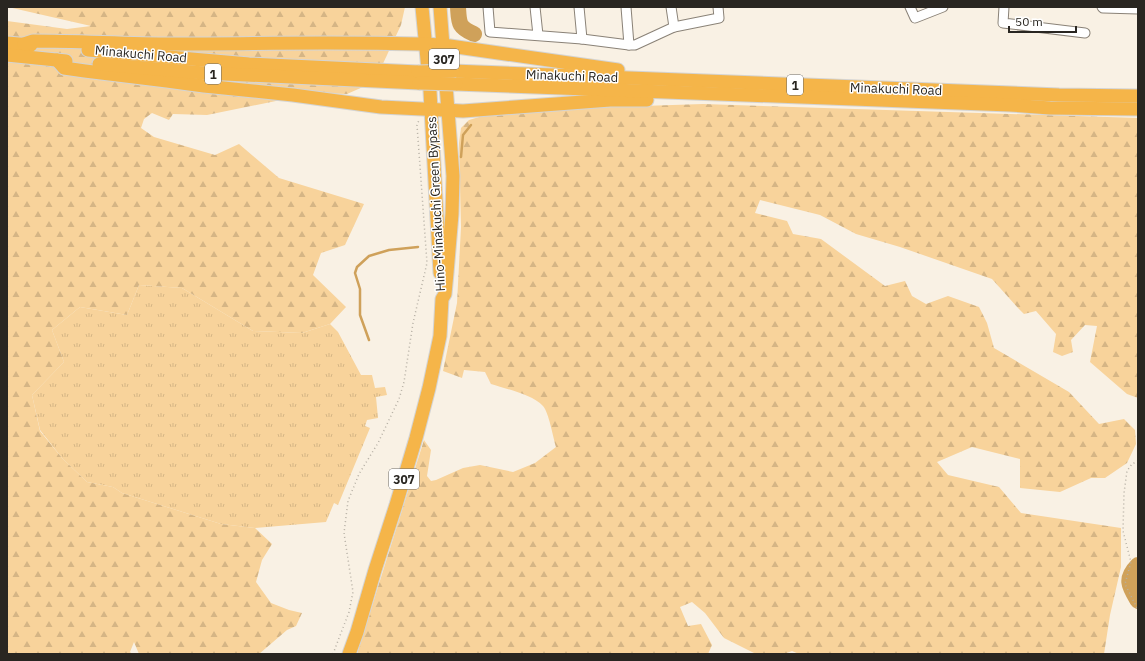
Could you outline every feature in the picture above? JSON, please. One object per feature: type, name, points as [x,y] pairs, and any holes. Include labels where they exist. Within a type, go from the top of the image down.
[{"type":"highway","name":"307","points":[[422,7],[430,109]]},
{"type":"highway","name":"307","points":[[440,7],[447,110]]},
{"type":"highway","name":"1","points":[[24,44],[33,41],[170,44],[425,44],[443,45],[593,67],[672,76],[678,80]]},
{"type":"highway","name":"Minakuchi Road","points":[[7,43],[418,77]]},
{"type":"highway","name":"Minakuchi Road","points":[[7,55],[204,73],[454,78],[678,80],[1059,95],[1138,96]]},
{"type":"highway","name":"1","points":[[58,60],[64,68],[381,107],[463,111],[610,100],[680,98],[690,93]]},
{"type":"highway","name":"Minakuchi Road","points":[[454,78],[690,93],[1050,108],[1138,109]]},
{"type":"highway","name":"Hino-Minakuchi Green Bypass","points":[[349,654],[418,431],[440,336],[442,299],[440,294],[439,249],[430,109]]},
{"type":"highway","name":"Hino-Minakuchi Green Bypass","points":[[442,299],[445,294],[452,214],[453,176],[447,110]]},
{"type":"highway","points":[[450,139],[454,128],[460,119],[478,110]]},
{"type":"street","points":[[488,7],[490,32],[582,39],[629,45],[635,45],[674,27],[719,18],[718,7]]},
{"type":"street","points":[[535,7],[538,35]]},
{"type":"street","points":[[579,7],[582,39]]},
{"type":"street","points":[[626,7],[629,45]]},
{"type":"street","points":[[672,7],[674,27]]},
{"type":"street","points":[[910,7],[914,18],[943,7]]},
{"type":"street","points":[[1004,7],[1002,23],[1085,34]]},
{"type":"street","points":[[1102,7],[1138,9]]},
{"type":"path","points":[[333,654],[349,612],[353,592],[344,533],[348,501],[359,474],[378,442],[399,399],[404,382],[413,323],[427,263],[417,125],[419,119],[430,109]]},
{"type":"path","points":[[1138,461],[1132,464],[1127,471],[1124,493],[1123,531],[1131,562],[1125,584],[1138,610]]},
{"type":"green space","points":[[8,7],[405,7],[401,25],[380,70],[372,83],[347,94],[315,93],[207,115],[173,114],[169,120],[152,113],[144,119],[141,128],[154,137],[215,155],[239,144],[279,178],[364,204],[345,245],[321,253],[313,275],[346,307],[330,324],[302,333],[253,331],[182,288],[139,285],[127,315],[80,307],[52,330],[64,362],[32,395],[40,431],[62,458],[87,482],[113,487],[122,493],[221,524],[255,528],[272,544],[262,560],[256,582],[271,603],[302,613],[296,626],[287,630],[259,654],[139,654],[134,642],[130,652],[132,654],[7,653],[7,21],[67,29],[91,26]]},
{"type":"green space","points":[[703,104],[1138,118],[1138,398],[1127,394],[1090,362],[1097,326],[1085,325],[1071,340],[1073,352],[1062,356],[1053,352],[1056,334],[1036,311],[1024,314],[992,279],[900,247],[856,234],[820,215],[760,200],[755,213],[787,221],[793,234],[821,239],[885,286],[905,281],[912,296],[926,304],[948,296],[979,307],[987,323],[994,348],[1069,392],[1099,424],[1124,419],[1135,430],[1136,444],[1127,463],[1105,478],[1091,478],[1060,492],[1020,488],[1020,459],[972,447],[937,462],[948,475],[999,487],[1021,513],[1121,528],[1121,567],[1110,615],[1104,654],[799,654],[792,651],[784,654],[756,654],[724,638],[705,613],[692,602],[680,607],[688,626],[701,624],[712,645],[708,654],[357,654],[424,440],[431,450],[427,476],[431,481],[463,468],[480,465],[513,472],[535,463],[556,447],[551,425],[545,409],[538,402],[518,392],[491,384],[485,372],[464,370],[462,378],[443,371],[457,303],[461,227],[459,143],[461,128],[469,120],[486,115],[581,108]]},
{"type":"green space","points":[[139,285],[182,288],[253,331],[302,333],[330,324],[338,332],[361,375],[372,375],[375,388],[385,387],[387,395],[376,397],[378,418],[367,420],[365,426],[370,428],[338,505],[334,503],[326,522],[255,528],[221,524],[122,493],[113,487],[87,482],[62,458],[40,430],[32,395],[64,362],[52,330],[80,307],[127,315]]},
{"type":"waterway","points":[[458,7],[460,24],[462,27],[474,34]]},
{"type":"waterway","points":[[461,157],[463,135],[471,125]]},
{"type":"waterway","points":[[369,340],[360,315],[360,289],[355,273],[357,267],[369,256],[389,250],[418,247]]},
{"type":"waterway","points":[[1138,565],[1129,579],[1130,587],[1138,601]]}]
